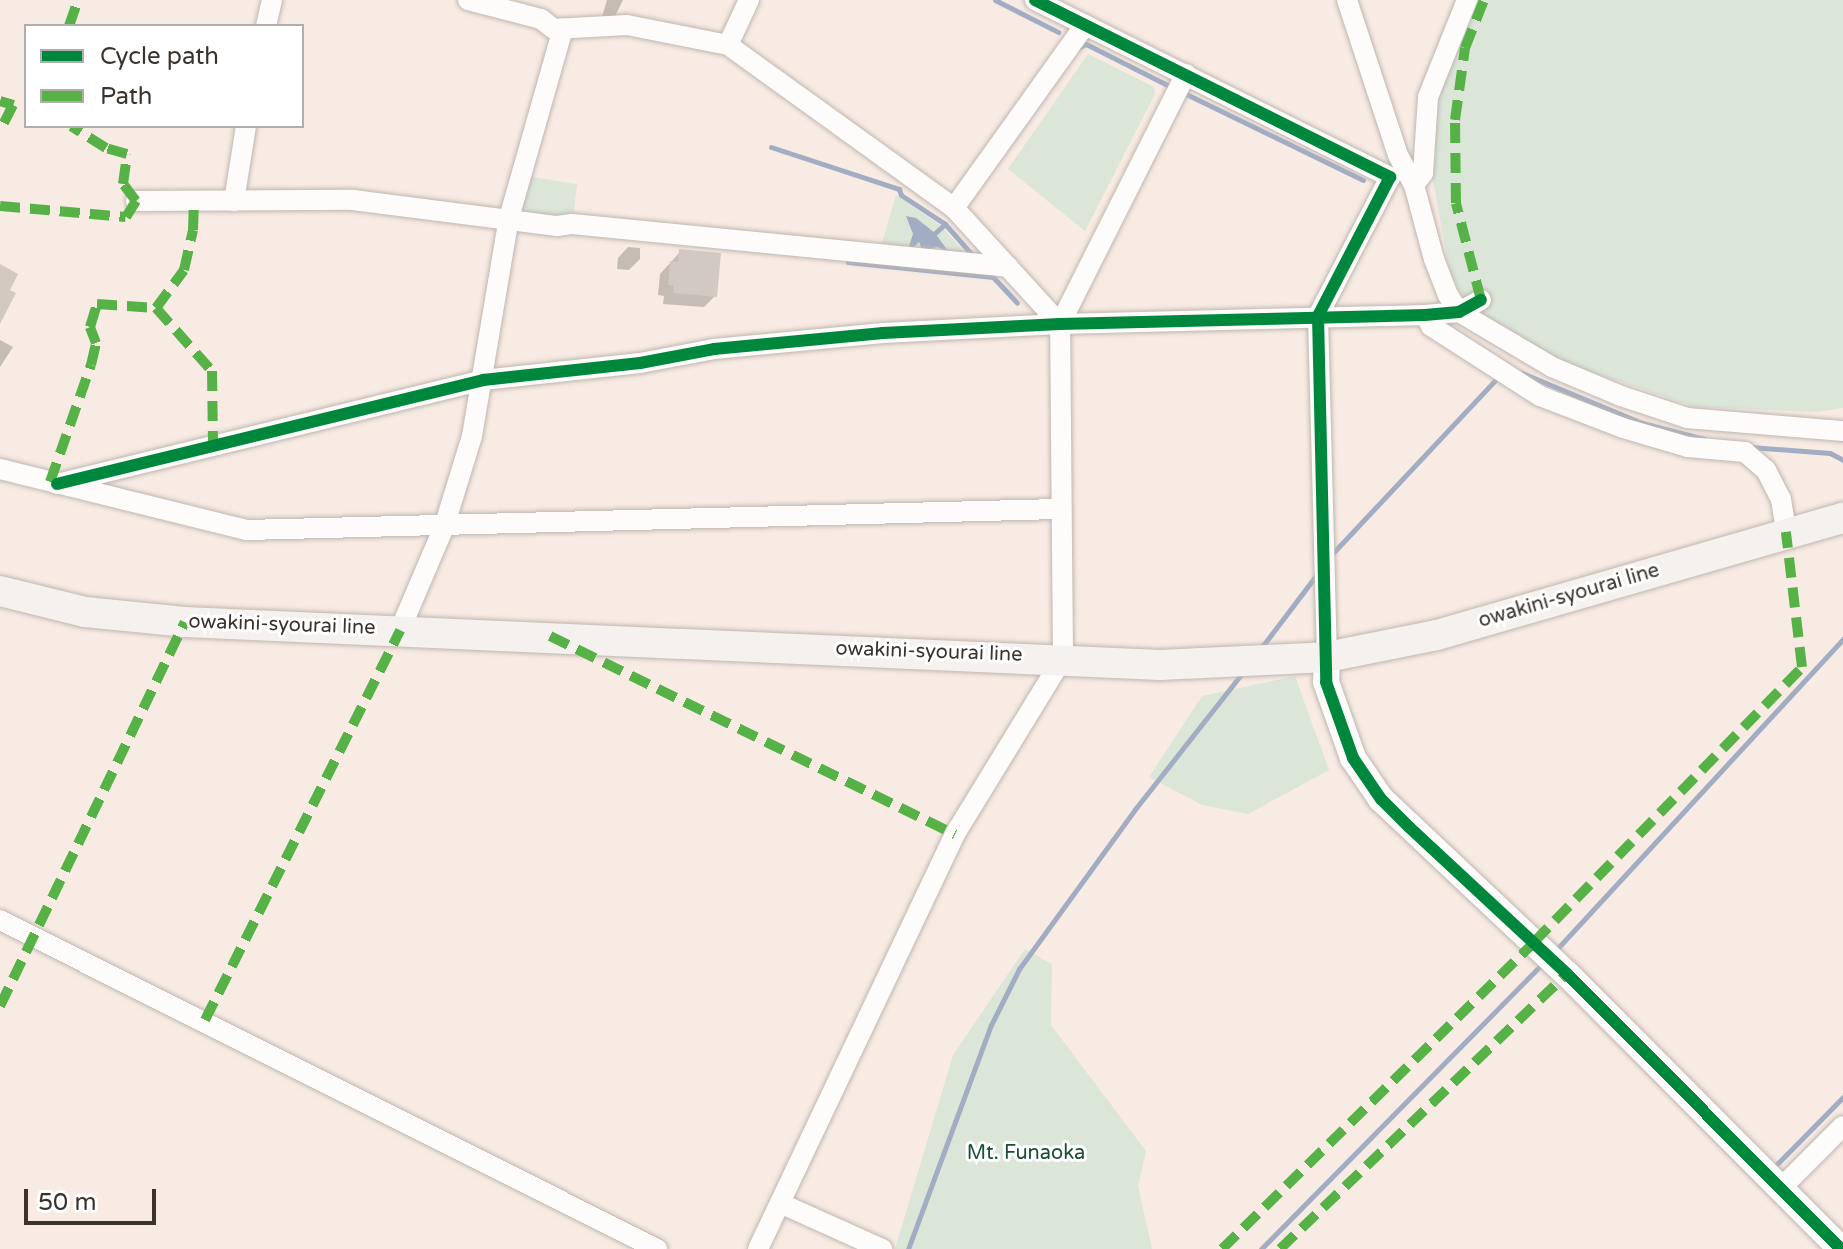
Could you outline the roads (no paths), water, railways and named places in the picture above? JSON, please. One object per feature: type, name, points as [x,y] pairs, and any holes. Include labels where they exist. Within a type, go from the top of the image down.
[{"type":"main road","name":"owakini-syourai line","points":[[0,591],[85,612],[156,619],[1063,658],[1160,665],[1327,657],[1437,635],[1843,518]]},
{"type":"street","points":[[266,24],[272,0]]},
{"type":"street","points":[[468,0],[541,19],[554,29],[627,25],[728,45],[954,208],[1060,324]]},
{"type":"street","points":[[728,45],[749,0]]},
{"type":"street","points":[[1035,0],[1390,177],[1414,185]]},
{"type":"street","points":[[1347,0],[1398,155],[1414,185],[1434,259],[1448,295],[1459,312],[1552,367],[1621,396],[1687,418],[1843,431]]},
{"type":"street","points":[[1414,185],[1423,173],[1428,97],[1467,0]]},
{"type":"street","points":[[954,208],[1085,25]]},
{"type":"street","points":[[400,630],[444,527],[472,436],[509,218],[563,29]]},
{"type":"street","points":[[758,1249],[955,834],[1063,658],[1060,324],[1186,74]]},
{"type":"street","points":[[234,201],[246,128]]},
{"type":"street","points":[[1390,177],[1318,316],[1326,682],[1353,758],[1381,799],[1567,974],[1841,1249]]},
{"type":"street","points":[[136,201],[353,200],[557,226],[572,224],[1008,267]]},
{"type":"street","points":[[57,484],[483,380],[640,363],[745,346],[883,333],[1060,324],[1425,315],[1459,312],[1481,300]]},
{"type":"street","points":[[1425,315],[1431,326],[1540,396],[1623,428],[1662,439],[1714,451],[1745,452],[1766,470],[1781,499],[1786,532]]},
{"type":"street","points":[[0,469],[246,530],[1061,509]]},
{"type":"street","points":[[0,920],[657,1249]]},
{"type":"street","points":[[1782,1187],[1843,1126]]},
{"type":"street","points":[[782,1204],[882,1249]]},
{"type":"water","points":[[906,216],[916,218],[935,233],[948,251],[937,247],[923,251],[919,242],[913,248],[909,246],[913,234]]},
{"type":"waterway","points":[[995,0],[1058,32]]},
{"type":"waterway","points":[[1077,48],[1086,44],[1175,89]]},
{"type":"waterway","points":[[1184,93],[1363,180]]},
{"type":"waterway","points":[[771,147],[899,189],[901,195],[945,224],[975,258]]},
{"type":"waterway","points":[[935,233],[945,224]]},
{"type":"waterway","points":[[848,262],[993,277],[1017,303]]},
{"type":"waterway","points":[[1522,373],[1642,423],[1704,439]]},
{"type":"waterway","points":[[1331,555],[1499,376]]},
{"type":"waterway","points":[[1750,447],[1830,453],[1843,460]]},
{"type":"waterway","points":[[1261,648],[1318,573]]},
{"type":"waterway","points":[[1556,950],[1843,639]]},
{"type":"waterway","points":[[908,1249],[991,1025],[1019,969],[1136,808],[1243,672]]},
{"type":"waterway","points":[[1261,1249],[1543,963]]},
{"type":"waterway","points":[[1777,1164],[1843,1097]]},
{"type":"park label","name":"Mt. Funaoka","points":[[1026,1153]]}]
